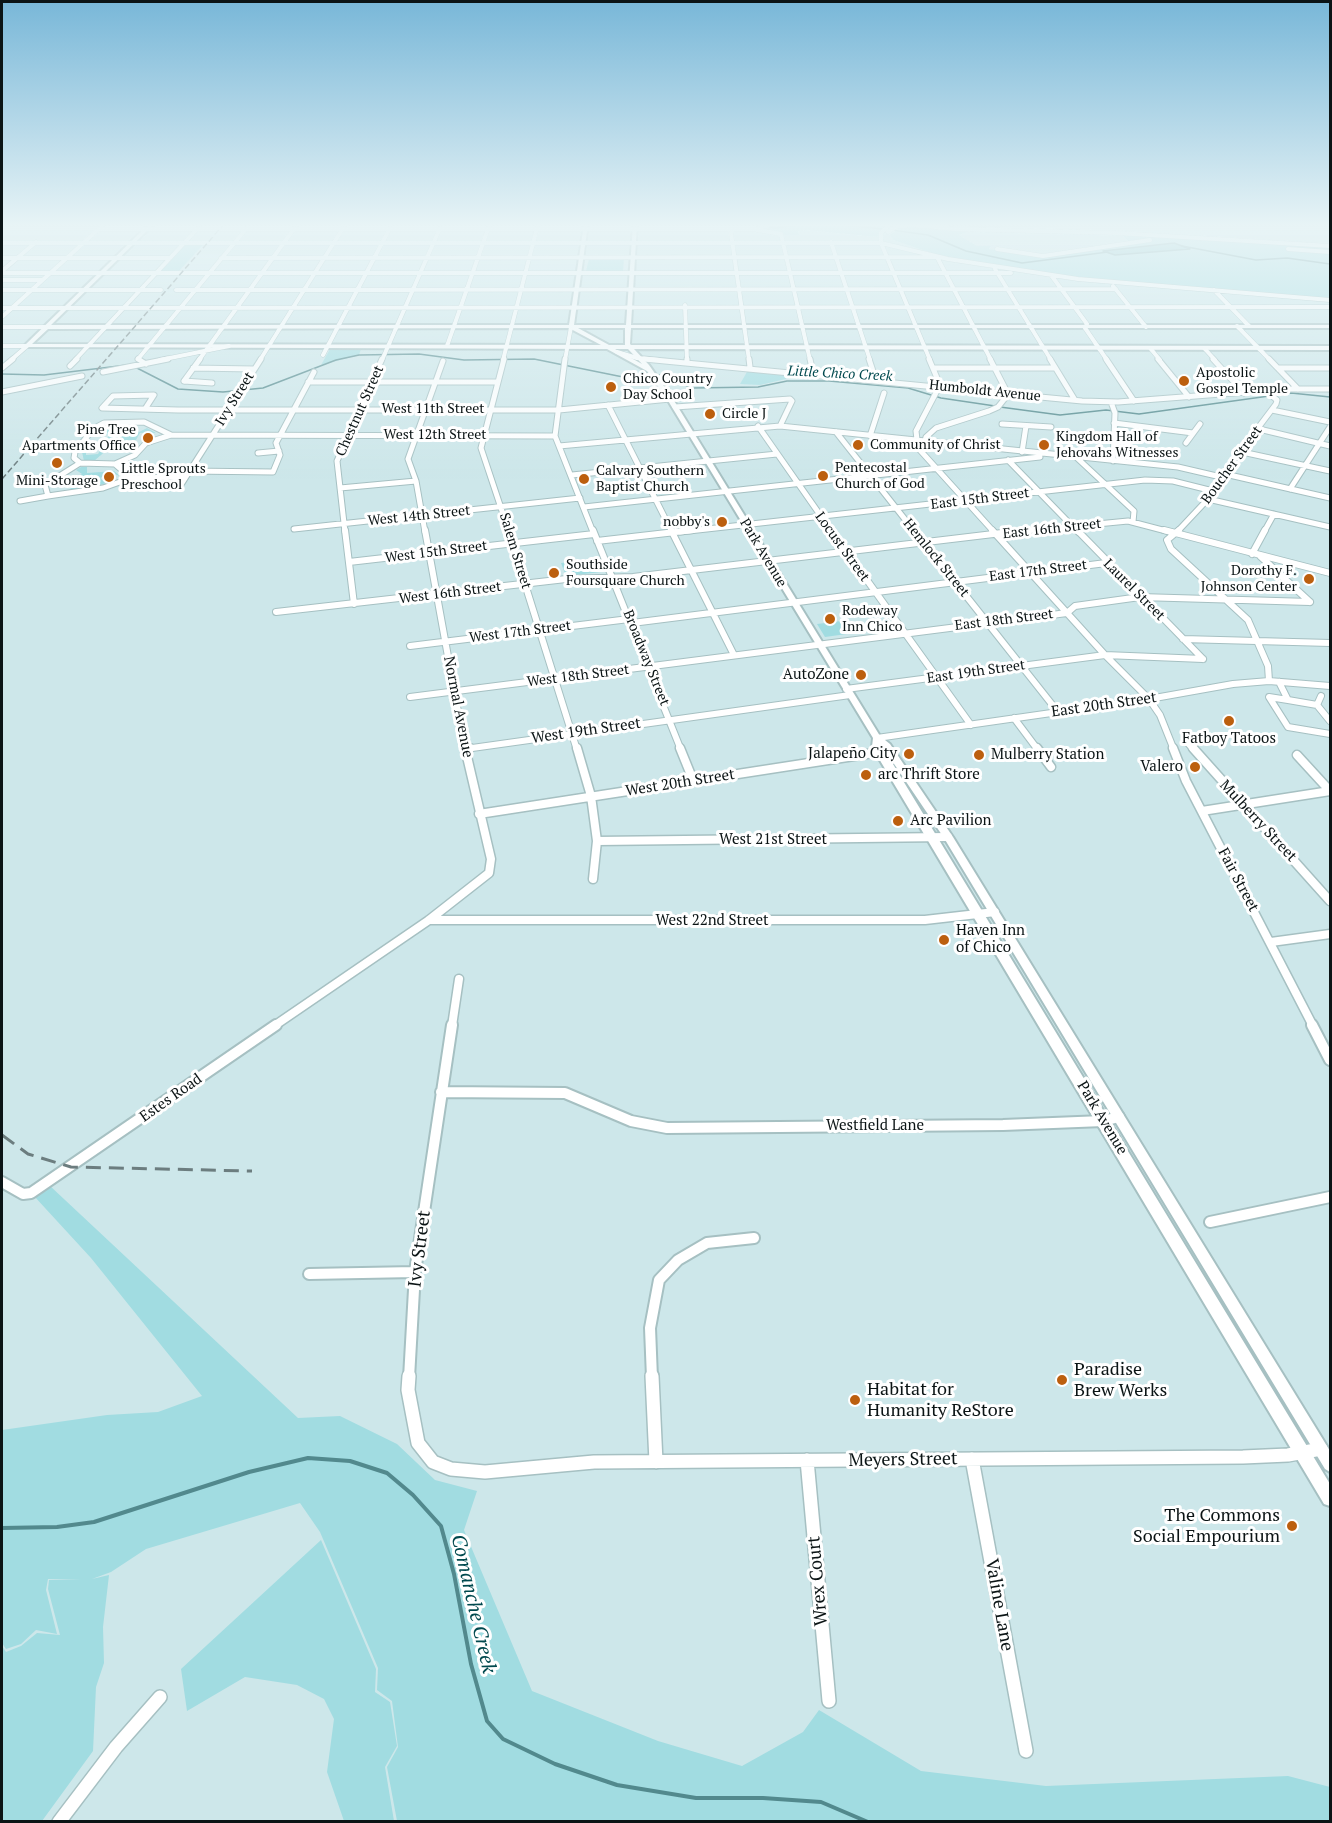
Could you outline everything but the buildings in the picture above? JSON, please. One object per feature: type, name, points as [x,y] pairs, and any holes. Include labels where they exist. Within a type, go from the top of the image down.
[{"type":"main road","points":[[27,346],[67,309]]},
{"type":"main road","points":[[571,327],[573,309]]},
{"type":"main road","points":[[629,309],[627,344],[640,357],[646,370]]},
{"type":"main road","points":[[48,327],[1330,326]]},
{"type":"main road","points":[[571,327],[646,370]]},
{"type":"main road","points":[[580,331],[591,327]]},
{"type":"main road","points":[[27,346],[328,346],[385,352],[447,346],[1330,348]]},
{"type":"main road","name":"Park Avenue","points":[[646,370],[657,380],[670,399],[791,601],[877,738],[887,746],[995,912],[1330,1464]]},
{"type":"main road","name":"Park Avenue","points":[[877,738],[880,752],[934,838],[1330,1498]]},
{"type":"street","points":[[70,366],[122,309]]},
{"type":"street","points":[[143,364],[138,359],[179,309]]},
{"type":"street","points":[[212,382],[184,381],[236,309]]},
{"type":"street","name":"Ivy Street","points":[[131,478],[184,480],[292,309]]},
{"type":"street","points":[[322,355],[347,309]]},
{"type":"street","name":"Chestnut Street","points":[[354,604],[338,461],[405,309]]},
{"type":"street","points":[[447,346],[461,309]]},
{"type":"street","name":"Salem Street","points":[[517,309],[482,436],[482,452],[541,629],[570,733],[591,796],[597,841],[593,879]]},
{"type":"street","points":[[686,309],[687,361]]},
{"type":"street","points":[[742,309],[750,368]]},
{"type":"street","points":[[798,309],[813,374]]},
{"type":"street","points":[[854,309],[876,380]]},
{"type":"street","points":[[909,309],[940,387],[919,424],[915,440],[922,452],[1105,655],[1149,699]]},
{"type":"street","points":[[922,452],[927,435],[946,423],[994,409],[1001,404],[1006,394],[964,309]]},
{"type":"street","points":[[1020,309],[1075,400]]},
{"type":"street","points":[[1075,309],[1098,348],[1134,401]]},
{"type":"street","points":[[1133,309],[1146,327]]},
{"type":"street","points":[[1232,309],[1249,326]]},
{"type":"street","points":[[1237,326],[1298,389]]},
{"type":"street","points":[[2,327],[48,327]]},
{"type":"street","points":[[555,436],[564,362],[571,327]]},
{"type":"street","points":[[2,346],[27,346]]},
{"type":"street","points":[[2,368],[27,346]]},
{"type":"street","points":[[103,372],[229,346]]},
{"type":"street","points":[[1150,348],[1189,397]]},
{"type":"street","points":[[1204,348],[1244,393]]},
{"type":"street","name":"Humboldt Avenue","points":[[615,352],[640,357],[1006,394],[1111,402],[1298,389],[1330,389]]},
{"type":"street","name":"Normal Avenue","points":[[337,983],[429,920],[489,873],[491,859],[465,749],[416,481],[408,459],[443,361]]},
{"type":"street","points":[[193,368],[254,369]]},
{"type":"street","points":[[933,369],[1055,368]]},
{"type":"street","points":[[1278,368],[1330,368]]},
{"type":"street","points":[[189,471],[273,472],[280,459],[279,451],[275,446],[314,372]]},
{"type":"street","points":[[2,392],[82,376]]},
{"type":"street","points":[[308,382],[497,382]]},
{"type":"street","name":"Boucher Street","points":[[1171,534],[1183,527],[1208,499],[1276,404],[1275,399],[1266,391]]},
{"type":"street","points":[[870,436],[884,393]]},
{"type":"street","name":"West 11th Street","points":[[145,409],[154,395],[113,396],[102,408],[104,409],[196,410],[559,410],[670,399]]},
{"type":"street","points":[[675,407],[790,399],[792,401],[780,426]]},
{"type":"street","points":[[1111,402],[1115,411],[1113,461]]},
{"type":"street","points":[[608,405],[734,655]]},
{"type":"street","points":[[200,418],[205,410]]},
{"type":"street","points":[[1272,410],[1330,422]]},
{"type":"street","points":[[80,463],[74,458],[75,452],[93,429],[104,423],[144,422],[171,435]]},
{"type":"street","points":[[1114,423],[1193,433]]},
{"type":"street","points":[[1002,424],[1051,428]]},
{"type":"street","points":[[1186,443],[1200,424]]},
{"type":"street","name":"Locust Street","points":[[758,426],[935,678],[971,725]]},
{"type":"street","points":[[559,446],[690,432],[780,426],[1178,467],[1330,498]]},
{"type":"street","points":[[1022,452],[1026,426]]},
{"type":"street","points":[[1290,489],[1330,427]]},
{"type":"street","points":[[1258,429],[1330,446]]},
{"type":"street","name":"Hemlock Street","points":[[836,432],[1058,712]]},
{"type":"street","points":[[48,496],[46,483],[80,463],[116,464],[135,455],[146,444],[171,435]]},
{"type":"street","name":"West 12th Street","points":[[171,435],[555,436]]},
{"type":"street","points":[[927,435],[939,443]]},
{"type":"street","name":"Broadway Street","points":[[555,436],[671,719],[693,780]]},
{"type":"street","name":"Laurel Street","points":[[997,449],[1106,563],[1203,659],[1105,655]]},
{"type":"street","points":[[258,453],[279,451]]},
{"type":"street","points":[[1242,452],[1330,471]]},
{"type":"street","points":[[572,475],[777,454]]},
{"type":"street","points":[[584,507],[1009,461],[1048,454]]},
{"type":"street","points":[[1076,457],[1134,512],[1133,522]]},
{"type":"street","points":[[20,501],[91,491],[131,478],[116,464]]},
{"type":"street","name":"East 15th Street","points":[[746,525],[1161,480],[1213,491]]},
{"type":"street","points":[[340,488],[416,481]]},
{"type":"street","name":"West 14th Street","points":[[294,530],[580,498]]},
{"type":"street","points":[[1208,499],[1330,527]]},
{"type":"street","points":[[1256,554],[1274,514]]},
{"type":"street","name":"East 16th Street","points":[[768,561],[1072,525],[1133,522],[1171,534],[1330,573]]},
{"type":"street","name":"West 15th Street","points":[[349,562],[513,543],[672,533],[746,525]]},
{"type":"street","points":[[1171,534],[1167,540],[1168,546],[1244,614],[1268,666],[1269,681]]},
{"type":"street","name":"East 18th Street","points":[[818,644],[1067,613],[1075,606],[1140,597],[1310,603],[1256,554]]},
{"type":"street","name":"West 16th Street","points":[[276,612],[525,584],[690,571],[768,561]]},
{"type":"street","name":"East 17th Street","points":[[791,601],[1106,563]]},
{"type":"street","name":"West 17th Street","points":[[410,646],[791,601]]},
{"type":"street","points":[[1183,639],[1330,643]]},
{"type":"street","name":"West 18th Street","points":[[410,697],[556,680],[818,644]]},
{"type":"street","name":"East 19th Street","points":[[848,692],[1105,655]]},
{"type":"street","name":"East 20th Street","points":[[877,738],[1149,699],[1233,684],[1269,681],[1330,686]]},
{"type":"street","points":[[1279,682],[1288,700]]},
{"type":"street","name":"West 19th Street","points":[[465,749],[848,692]]},
{"type":"street","points":[[1317,705],[1321,696]]},
{"type":"street","points":[[1330,721],[1317,705],[1269,697],[1288,727],[1330,734]]},
{"type":"street","name":"Fair Street","points":[[1149,699],[1168,733],[1186,781],[1330,1060]]},
{"type":"street","points":[[1014,718],[1051,767]]},
{"type":"street","name":"Mulberry Street","points":[[1186,741],[1246,804],[1330,902]]},
{"type":"street","name":"West 20th Street","points":[[479,814],[880,752]]},
{"type":"street","points":[[1297,755],[1330,791]]},
{"type":"street","points":[[1202,811],[1330,791]]},
{"type":"street","name":"West 21st Street","points":[[597,841],[948,837]]},
{"type":"street","name":"West 22nd Street","points":[[429,920],[500,922],[904,920],[995,912]]},
{"type":"street","points":[[1271,942],[1330,934]]},
{"type":"street","name":"Ivy Street","points":[[459,979],[415,1272],[408,1390],[418,1443],[433,1462],[451,1469],[485,1472]]},
{"type":"street","name":"Estes Road","points":[[2,1182],[23,1194],[31,1193],[337,983]]},
{"type":"street","name":"Westfield Lane","points":[[441,1092],[565,1093],[631,1121],[667,1128],[1003,1125],[1103,1121],[1119,1117]]},
{"type":"street","points":[[1210,1222],[1330,1197]]},
{"type":"street","points":[[656,1462],[650,1328],[659,1280],[678,1260],[707,1243],[754,1238]]},
{"type":"street","points":[[309,1274],[415,1272]]},
{"type":"street","name":"Meyers Street","points":[[485,1472],[550,1464],[1243,1457],[1321,1449]]},
{"type":"street","name":"Valine Lane","points":[[972,1459],[1026,1751]]},
{"type":"street","name":"Wrex Court","points":[[807,1460],[829,1701]]},
{"type":"street","points":[[59,1821],[113,1751],[160,1697]]},
{"type":"shaded area","points":[[330,349],[361,349],[359,355],[321,365]]},
{"type":"shaded area","points":[[748,370],[789,374],[786,379],[760,385],[740,384]]},
{"type":"shaded area","points":[[126,424],[123,429],[139,432],[147,428],[156,433],[140,433],[136,440],[128,440],[119,447],[120,449],[108,449],[94,461],[84,461],[82,452],[86,449],[86,455],[98,454],[109,435],[96,435],[101,429],[110,425]]},
{"type":"shaded area","points":[[87,467],[87,473],[114,471],[120,476],[111,473],[100,478],[106,483],[100,485],[98,481],[77,485],[79,490],[66,491],[71,489],[66,482],[52,483],[57,480],[69,481],[82,474],[76,470]]},
{"type":"shaded area","points":[[596,559],[601,572],[566,576],[561,563]]},
{"type":"shaded area","points":[[841,621],[854,633],[825,637],[817,624]]},
{"type":"shaded area","points":[[49,1185],[298,1418],[340,1416],[397,1444],[435,1480],[477,1491],[464,1530],[532,1691],[658,1741],[742,1766],[803,1732],[819,1710],[921,1771],[1046,1786],[1288,1776],[1330,1787],[1330,1820],[397,1821],[387,1767],[398,1747],[392,1701],[377,1690],[378,1668],[320,1532],[300,1503],[146,1549],[111,1572],[92,1579],[109,1575],[103,1627],[104,1663],[96,1687],[93,1751],[42,1821],[2,1821],[2,1646],[6,1652],[21,1646],[37,1633],[60,1635],[48,1589],[49,1580],[81,1580],[48,1579],[46,1590],[57,1634],[36,1630],[21,1644],[6,1649],[2,1643],[2,1430],[107,1415],[158,1412],[202,1396],[91,1258],[34,1196]]},
{"type":"shaded area","points":[[321,1540],[376,1669],[375,1692],[390,1702],[397,1746],[385,1767],[394,1821],[344,1821],[327,1772],[334,1719],[324,1699],[297,1685],[245,1677],[187,1711],[181,1669]]},
{"type":"waterway","name":"Little Chico Creek","points":[[135,367],[178,389],[223,392],[263,388],[336,360],[359,355],[419,354],[464,360],[534,359],[623,377],[662,375],[692,388],[758,387],[787,381],[829,381],[908,388],[941,398],[995,406]]},
{"type":"waterway","name":"Little Chico Creek","points":[[2,374],[44,375],[127,365]]},
{"type":"waterway","name":"Little Chico Creek","points":[[1000,407],[1060,415],[1106,410],[1139,414],[1291,393],[1330,397]]},
{"type":"waterway","name":"Comanche Creek","points":[[2,1528],[57,1527],[94,1522],[249,1472],[308,1458],[350,1461],[387,1473],[413,1495],[441,1526],[454,1574],[471,1664],[487,1721],[503,1739],[555,1764],[617,1785],[696,1798],[763,1798],[821,1802],[868,1822]]},
{"type":"railway","points":[[2,479],[150,309]]},
{"type":"railway","points":[[2,1135],[28,1154],[71,1167],[252,1171]]},
{"type":"place","name":"Apostolic Gospel Temple","points":[[1184,381]]},
{"type":"place","name":"Chico Country Day School","points":[[611,387]]},
{"type":"place","name":"Circle J","points":[[710,414]]},
{"type":"place","name":"Pine Tree Apartments Office","points":[[148,438]]},
{"type":"place","name":"Community of Christ","points":[[858,445]]},
{"type":"place","name":"Kingdom Hall of Jehovahs Witnesses","points":[[1044,445]]},
{"type":"place","name":"Mini-Storage","points":[[57,463]]},
{"type":"place","name":"Pentecostal Church of God","points":[[823,476]]},
{"type":"place","name":"Little Sprouts Preschool","points":[[109,477]]},
{"type":"place","name":"Calvary Southern Baptist Church","points":[[584,479]]},
{"type":"place","name":"nobby's","points":[[722,522]]},
{"type":"place","name":"Southside Foursquare Church","points":[[554,573]]},
{"type":"place","name":"Dorothy F. Johnson Center","points":[[1309,579]]},
{"type":"place","name":"Rodeway Inn Chico","points":[[830,619]]},
{"type":"place","name":"AutoZone","points":[[861,675]]},
{"type":"place","name":"Fatboy Tatoos","points":[[1229,721]]},
{"type":"place","name":"Jalapeño City","points":[[909,754]]},
{"type":"place","name":"Mulberry Station","points":[[979,755]]},
{"type":"place","name":"Valero","points":[[1195,767]]},
{"type":"place","name":"arc Thrift Store","points":[[866,775]]},
{"type":"place","name":"Arc Pavilion","points":[[898,821]]},
{"type":"place","name":"Haven Inn of Chico","points":[[944,940]]},
{"type":"place","name":"Paradise Brew Werks","points":[[1062,1380]]},
{"type":"place","name":"Habitat for Humanity ReStore","points":[[855,1400]]},
{"type":"place","name":"The Commons Social Empourium","points":[[1292,1526]]}]
